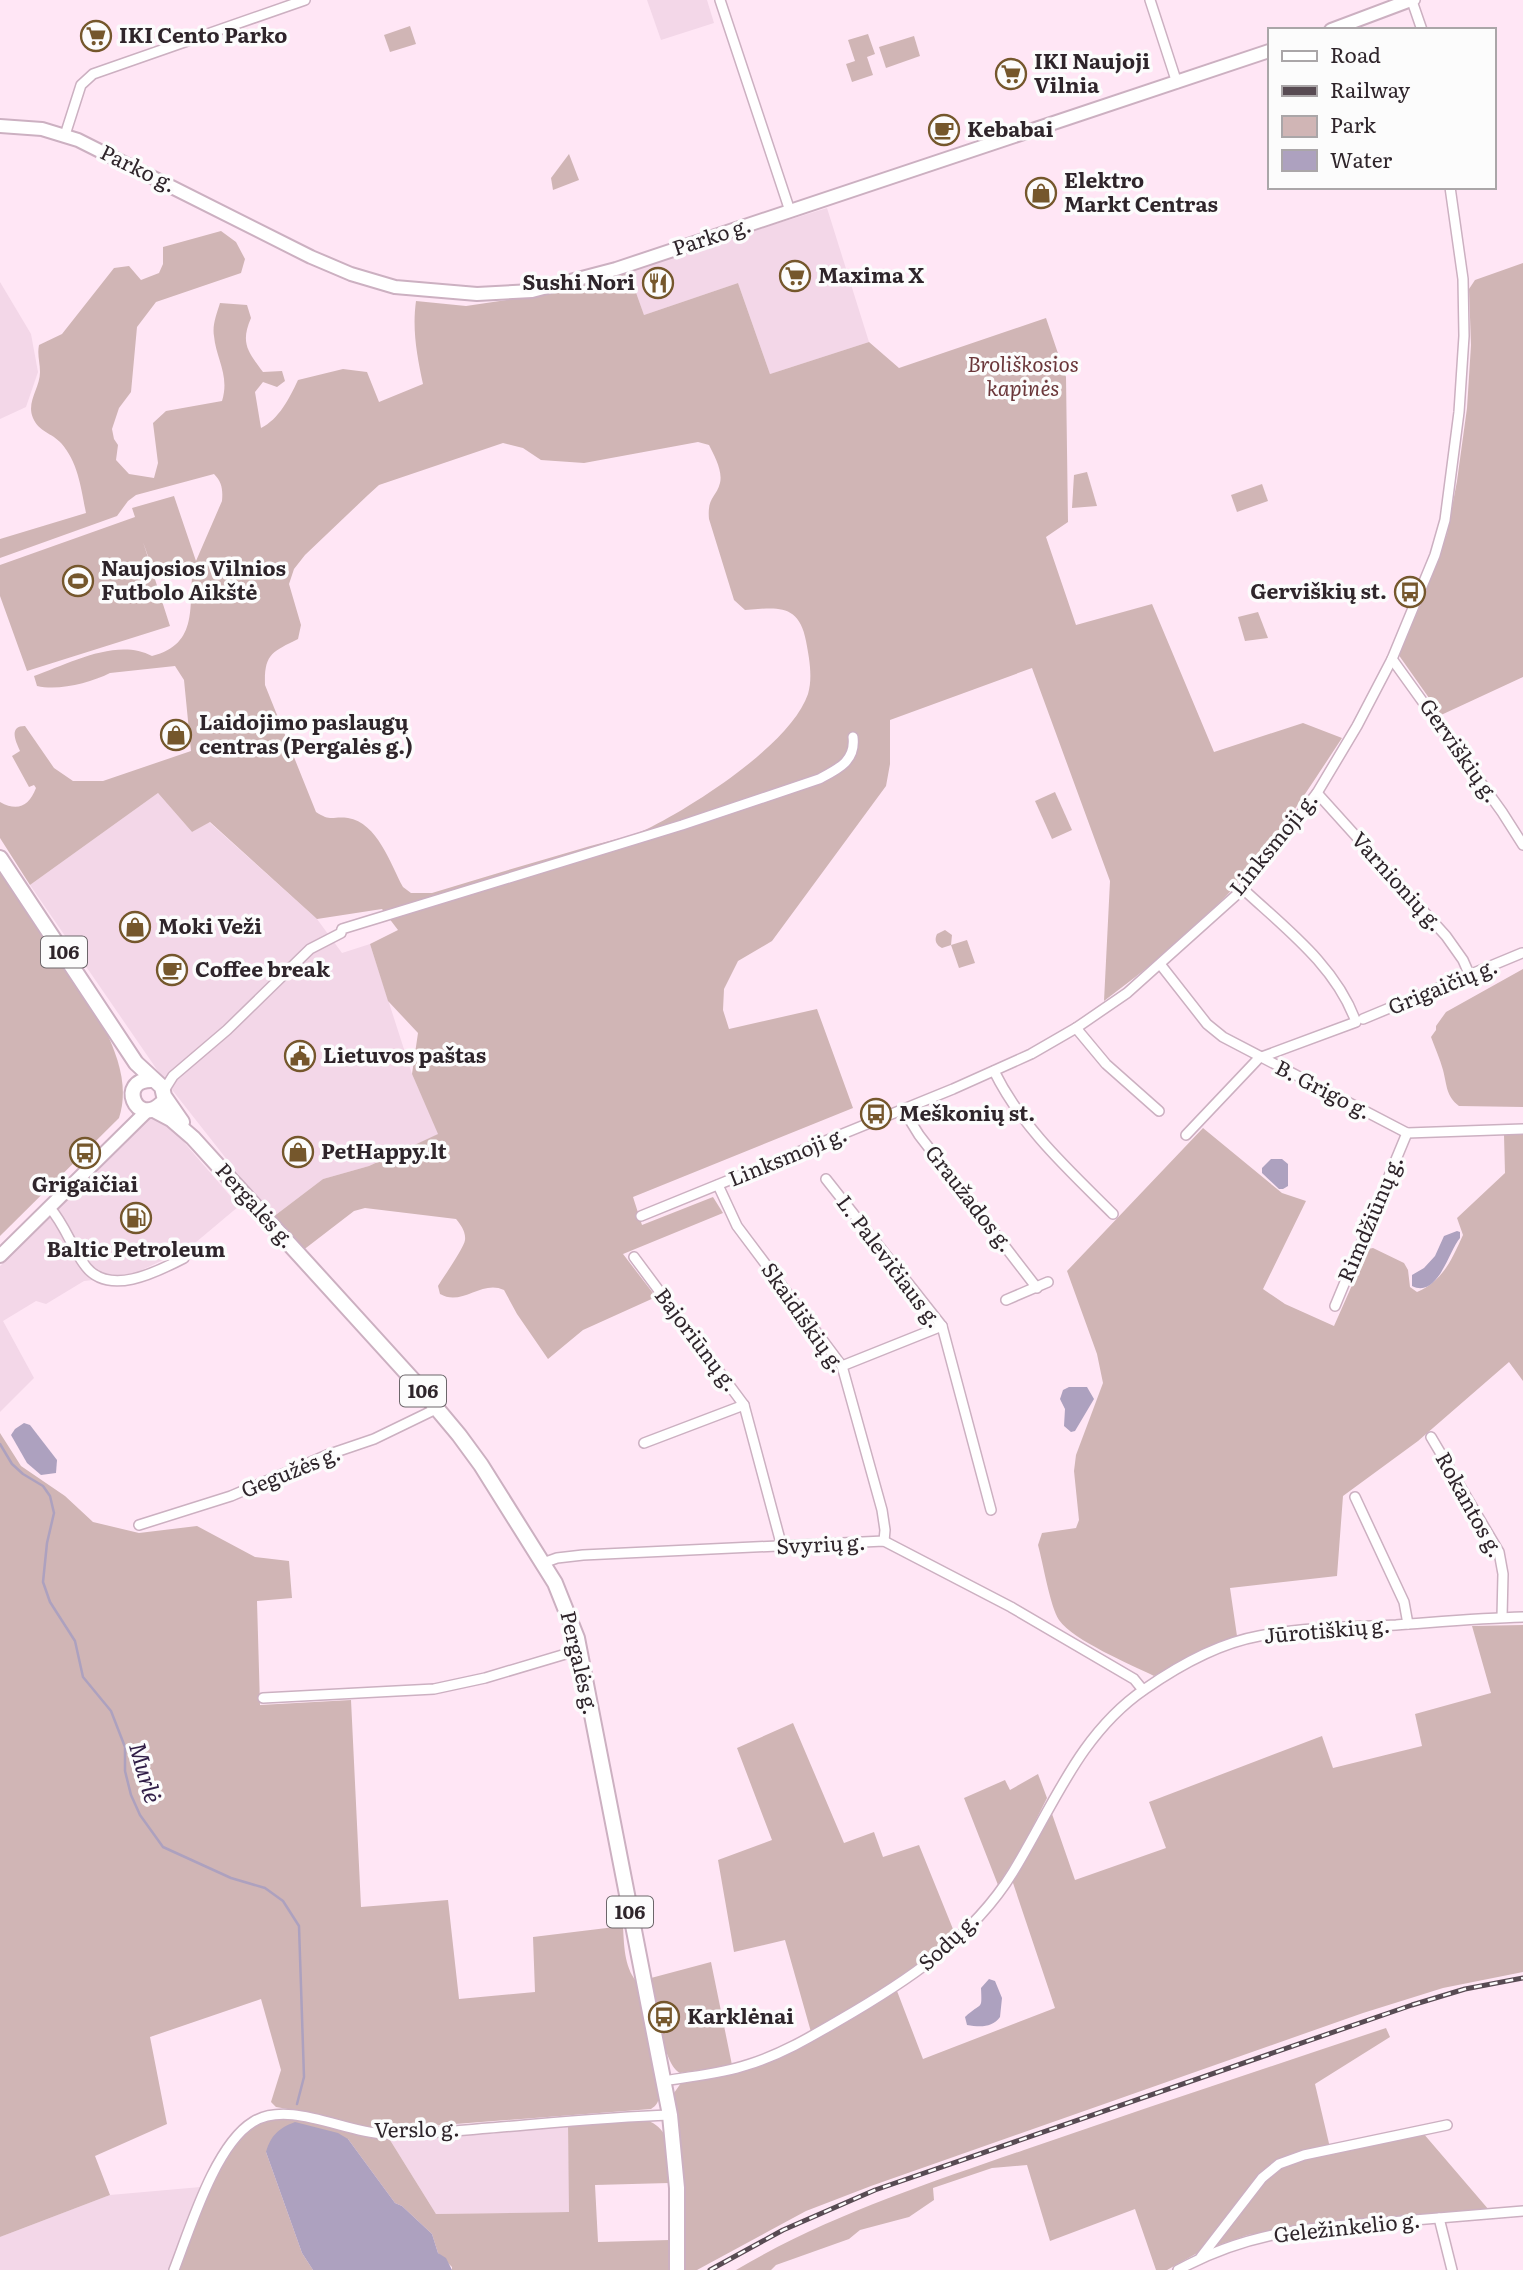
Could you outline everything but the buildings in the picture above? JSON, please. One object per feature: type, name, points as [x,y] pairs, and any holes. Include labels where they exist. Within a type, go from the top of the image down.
[{"type":"main road","points":[[1336,28],[1413,0]]},
{"type":"main road","name":"Parko g.","points":[[0,126],[42,129],[65,135],[311,257],[351,274],[395,287],[478,294],[532,291],[616,269],[1268,51]]},
{"type":"main road","name":"Pergalės g.","points":[[0,858],[125,1047],[158,1087],[192,1138]]},
{"type":"main road","name":"Pergalės g.","points":[[125,1047],[132,1065],[135,1086]]},
{"type":"main road","points":[[0,1256],[99,1157],[160,1104],[158,1087],[143,1080],[135,1086],[132,1094],[137,1107],[150,1110]]},
{"type":"main road","points":[[99,1157],[129,1118],[134,1102]]},
{"type":"main road","name":"Pergalės g.","points":[[150,1110],[172,1119],[192,1138],[438,1409],[481,1465],[563,1598],[579,1650],[670,2115],[677,2188],[677,2270]]},
{"type":"street","points":[[271,0],[274,10]]},
{"type":"street","points":[[65,135],[80,85],[93,74],[305,0]]},
{"type":"street","points":[[720,0],[790,211]]},
{"type":"street","points":[[1150,0],[1177,83]]},
{"type":"street","points":[[1413,0],[1421,28]]},
{"type":"street","name":"Linksmoji g.","points":[[641,1216],[994,1071],[1076,1028],[1126,993],[1243,889],[1317,793],[1357,726],[1392,659],[1435,555],[1444,520],[1459,412],[1464,336],[1463,279],[1450,189]]},
{"type":"street","name":"Gerviškių g.","points":[[1392,659],[1503,812],[1523,845]]},
{"type":"street","points":[[158,1087],[227,1030],[310,949],[341,933],[342,929],[682,825],[819,779],[839,768],[850,758],[854,748],[852,737]]},
{"type":"street","name":"Varnionių g.","points":[[1317,793],[1446,936],[1463,960],[1470,976]]},
{"type":"street","points":[[1243,889],[1300,942],[1334,979],[1359,1021]]},
{"type":"street","name":"Grigaičių g.","points":[[1186,1136],[1259,1058],[1359,1021],[1522,953]]},
{"type":"street","name":"B. Grigo g.","points":[[1160,964],[1207,1024],[1223,1037],[1407,1133],[1523,1129]]},
{"type":"street","points":[[1076,1028],[1106,1064],[1159,1111]]},
{"type":"street","points":[[994,1071],[1022,1118],[1113,1214]]},
{"type":"street","name":"Graužados g.","points":[[903,1109],[919,1135],[1037,1287]]},
{"type":"street","name":"Rimdžiūnų g.","points":[[1335,1306],[1407,1133]]},
{"type":"street","name":"L. Palevičiaus g.","points":[[826,1179],[942,1326],[991,1510]]},
{"type":"street","name":"Skaidiškių g.","points":[[718,1185],[737,1226],[842,1366],[882,1510],[884,1541]]},
{"type":"street","points":[[50,1208],[61,1222],[85,1267],[107,1280],[142,1276],[184,1258]]},
{"type":"street","name":"Bajoriūnų g.","points":[[634,1257],[744,1405],[782,1547]]},
{"type":"street","points":[[1006,1300],[1048,1282]]},
{"type":"street","points":[[842,1366],[942,1326]]},
{"type":"street","points":[[644,1443],[744,1405]]},
{"type":"street","name":"Gegužės g.","points":[[139,1525],[231,1496],[327,1455],[373,1439],[438,1409]]},
{"type":"street","name":"Rokantos g.","points":[[1431,1437],[1499,1552],[1503,1574],[1502,1617]]},
{"type":"street","points":[[1354,1497],[1404,1602],[1408,1624]]},
{"type":"street","name":"Svyrių g.","points":[[543,1563],[583,1555],[884,1541],[1010,1607],[1134,1679],[1143,1690]]},
{"type":"street","name":"Jūrotiškių g.","points":[[1143,1690],[1213,1651],[1249,1638],[1291,1631],[1523,1617]]},
{"type":"street","points":[[262,1698],[434,1689],[485,1678],[579,1650]]},
{"type":"street","name":"Sodų g.","points":[[664,2081],[745,2066],[764,2059],[846,2016],[930,1962],[963,1932],[999,1892],[1013,1873],[1068,1772],[1104,1726],[1143,1690]]},
{"type":"street","name":"Verslo g.","points":[[174,2270],[207,2185],[229,2145],[246,2126],[266,2116],[299,2116],[384,2134],[670,2115]]},
{"type":"street","points":[[1200,2258],[1262,2178],[1279,2164],[1304,2155],[1447,2125]]},
{"type":"street","name":"Geležinkelio g.","points":[[1178,2270],[1200,2258],[1252,2239],[1304,2228],[1523,2211]]},
{"type":"street","points":[[1439,2218],[1452,2270]]},
{"type":"shaded area","points":[[647,0],[707,0],[714,23],[661,40]]},
{"type":"shaded area","points":[[827,208],[869,342],[770,374],[738,283],[644,315],[628,270]]},
{"type":"shaded area","points":[[0,282],[31,334],[38,372],[26,407],[0,419]]},
{"type":"shaded area","points":[[158,793],[192,832],[209,822],[317,919],[342,953],[370,944],[412,1074],[439,1134],[369,1166],[323,1179],[273,1217],[254,1194],[162,1077],[30,885]]},
{"type":"shaded area","points":[[155,1116],[163,1118],[239,1206],[189,1248],[129,1276],[84,1281],[46,1304],[36,1301],[3,1321],[34,1378],[0,1412],[0,1266],[148,1119]]},
{"type":"shaded area","points":[[568,2124],[570,2212],[436,2214],[390,2140],[404,2137]]},
{"type":"shaded area","points":[[212,2186],[179,2270],[0,2270],[0,2237],[110,2195]]},
{"type":"green space","points":[[410,26],[416,44],[390,52],[384,35]]},
{"type":"green space","points":[[868,34],[875,54],[867,57],[873,75],[852,82],[846,64],[855,61],[848,40]]},
{"type":"green space","points":[[914,36],[920,56],[886,68],[879,47]]},
{"type":"green space","points":[[569,154],[579,180],[553,190],[551,178]]},
{"type":"green space","name":"Broliškosios kapinės","points":[[221,231],[236,242],[245,259],[241,273],[156,302],[137,327],[131,392],[119,408],[112,429],[118,445],[116,460],[129,474],[154,478],[158,463],[153,423],[166,411],[222,401],[224,375],[214,332],[220,303],[247,305],[251,318],[246,341],[250,353],[263,372],[282,371],[285,381],[277,387],[263,382],[255,392],[261,428],[278,414],[298,380],[343,369],[367,372],[379,402],[423,384],[415,333],[416,301],[466,306],[534,296],[583,285],[628,270],[644,315],[738,283],[770,374],[869,342],[899,368],[1046,318],[1066,377],[1068,522],[1046,537],[1076,625],[1152,604],[1214,752],[1303,723],[1342,738],[1281,829],[1225,898],[1146,969],[1104,1001],[1110,881],[1032,668],[890,720],[890,764],[886,786],[772,941],[738,961],[724,989],[723,1010],[729,1029],[817,1009],[853,1108],[633,1197],[642,1225],[713,1197],[723,1213],[623,1254],[656,1297],[583,1330],[548,1359],[504,1290],[488,1288],[456,1297],[440,1294],[438,1286],[465,1240],[464,1231],[456,1219],[365,1208],[354,1211],[302,1251],[273,1217],[323,1179],[369,1166],[438,1134],[412,1074],[418,1033],[388,1001],[370,944],[398,930],[382,909],[317,919],[210,822],[192,832],[158,793],[30,885],[0,838],[0,802],[12,807],[22,806],[36,788],[34,785],[29,787],[12,756],[20,751],[15,732],[20,727],[25,726],[54,768],[73,781],[103,781],[191,751],[184,680],[175,666],[110,673],[64,687],[37,686],[34,676],[77,659],[108,651],[124,649],[152,656],[167,650],[185,633],[189,621],[193,567],[156,579],[143,542],[170,626],[27,671],[0,596],[0,565],[135,517],[132,508],[174,496],[196,561],[222,501],[221,486],[214,474],[136,495],[117,516],[0,558],[0,539],[86,513],[78,476],[67,450],[39,426],[31,412],[39,378],[39,345],[62,334],[114,268],[129,266],[141,280],[159,273],[163,264],[163,247]],"holes":[[[698,442],[709,445],[718,463],[721,478],[709,506],[709,519],[734,600],[745,610],[784,610],[798,619],[803,628],[810,681],[808,694],[798,713],[782,733],[739,772],[690,805],[647,829],[432,893],[411,893],[403,887],[382,846],[367,827],[348,818],[328,818],[316,812],[265,685],[266,667],[271,655],[298,639],[301,625],[289,584],[294,569],[305,555],[379,485],[503,443],[523,448],[541,460],[584,463]]]},
{"type":"green space","points":[[1523,263],[1523,677],[1441,715],[1398,654],[1422,602],[1447,534],[1467,408],[1471,345],[1469,289],[1475,280]]},
{"type":"green space","points":[[1087,472],[1097,506],[1072,508],[1074,475]]},
{"type":"green space","points":[[1262,484],[1268,501],[1237,512],[1231,495]]},
{"type":"green space","points":[[1258,612],[1268,638],[1245,641],[1238,617]]},
{"type":"green space","points":[[1055,792],[1072,830],[1052,839],[1035,801]]},
{"type":"green space","points":[[0,869],[105,1029],[121,1072],[123,1095],[119,1118],[0,1236]]},
{"type":"green space","points":[[945,930],[952,935],[951,945],[942,948],[937,944],[936,938],[937,934]]},
{"type":"green space","points":[[967,940],[975,963],[959,968],[951,945]]},
{"type":"green space","points":[[1523,969],[1523,1107],[1459,1106],[1449,1094],[1431,1037],[1436,1026],[1446,1012]]},
{"type":"green space","points":[[1203,1128],[1282,1193],[1306,1201],[1263,1289],[1285,1304],[1334,1326],[1368,1249],[1373,1248],[1404,1263],[1408,1270],[1410,1287],[1417,1292],[1434,1282],[1450,1261],[1463,1235],[1457,1218],[1505,1173],[1504,1135],[1523,1133],[1523,1381],[1509,1362],[1418,1441],[1343,1496],[1337,1576],[1230,1588],[1237,1636],[1196,1653],[1154,1676],[1089,1644],[1066,1628],[1056,1613],[1038,1545],[1042,1533],[1076,1528],[1079,1520],[1074,1471],[1076,1455],[1103,1383],[1097,1354],[1067,1271]]},
{"type":"green space","points":[[0,1433],[21,1466],[65,1496],[93,1522],[139,1533],[197,1526],[255,1557],[289,1561],[292,1598],[257,1601],[260,1705],[351,1700],[361,1907],[448,1900],[459,1999],[535,1992],[533,1937],[623,1926],[627,1962],[636,1981],[659,2090],[659,2099],[655,2106],[651,2109],[404,2128],[371,2128],[276,2107],[271,2102],[281,2070],[261,1999],[150,2037],[167,2124],[95,2156],[110,2195],[0,2237]]},
{"type":"green space","points":[[1523,1625],[1523,1972],[1443,1988],[1363,2013],[871,2186],[806,2211],[697,2270],[683,2270],[682,2159],[674,2093],[681,2083],[735,2073],[769,2062],[897,1991],[923,2059],[1055,2008],[1012,1880],[1051,1811],[1075,1880],[1166,1848],[1149,1802],[1322,1736],[1333,1768],[1422,1746],[1415,1714],[1491,1693],[1472,1626]]},
{"type":"green space","points":[[793,1723],[844,1843],[874,1832],[883,1857],[919,1845],[955,1934],[911,1971],[811,2032],[785,1940],[734,1952],[718,1860],[772,1840],[737,1748]]},
{"type":"green space","points":[[1038,1774],[1047,1798],[1023,1846],[998,1885],[964,1798],[1005,1780],[1010,1790]]},
{"type":"green space","points":[[711,1962],[732,2065],[680,2073],[668,2057],[664,2045],[651,1978]]},
{"type":"green space","points":[[1386,2028],[1390,2037],[1315,2084],[1331,2152],[1423,2133],[1489,2210],[1304,2225],[1248,2235],[1201,2251],[1167,2270],[1156,2270],[1135,2209],[1050,2241],[1027,2165],[992,2168],[933,2188],[934,2200],[909,2217],[860,2230],[849,2239],[776,2265],[771,2270],[736,2270],[841,2217],[914,2189]]},
{"type":"green space","points":[[288,2117],[390,2140],[436,2214],[569,2212],[568,2124],[646,2120],[662,2131],[666,2138],[669,2183],[595,2185],[598,2242],[670,2240],[670,2270],[452,2270],[438,2253],[432,2234],[402,2206],[395,2203],[348,2139],[266,2152],[302,2253],[313,2270],[179,2270],[209,2194],[229,2155],[257,2125]]},
{"type":"water","points":[[1271,1159],[1282,1159],[1288,1164],[1288,1186],[1283,1189],[1279,1189],[1262,1173],[1262,1168]]},
{"type":"water","points":[[1460,1232],[1460,1238],[1436,1280],[1421,1288],[1412,1286],[1412,1275],[1424,1268],[1435,1256],[1444,1236]]},
{"type":"water","points":[[1069,1387],[1087,1387],[1094,1399],[1075,1431],[1071,1432],[1064,1426],[1065,1409],[1060,1399],[1063,1390]]},
{"type":"water","points":[[24,1423],[30,1425],[57,1460],[56,1473],[41,1475],[27,1463],[11,1435]]},
{"type":"water","points":[[989,1979],[995,1981],[1002,1998],[1000,2017],[989,2025],[967,2025],[965,2017],[980,2006],[981,1988]]},
{"type":"water","points":[[295,2122],[338,2133],[348,2139],[395,2203],[402,2206],[432,2234],[438,2253],[446,2258],[452,2270],[313,2270],[302,2253],[266,2152],[276,2133]]},
{"type":"waterway","name":"Murlė","points":[[0,1444],[12,1464],[43,1486],[50,1496],[54,1513],[47,1543],[43,1582],[50,1602],[75,1641],[83,1677],[111,1711],[125,1747],[125,1771],[140,1815],[163,1847],[231,1878],[265,1888],[283,1901],[299,1926],[304,2077],[297,2104]]},
{"type":"railway","points":[[710,2270],[783,2230],[875,2190],[1412,2005],[1465,1989],[1523,1978]]},
{"type":"place","name":"IKI Cento Parko","points":[[96,36]]},
{"type":"place","name":"IKI Naujoji Vilnia","points":[[1011,74]]},
{"type":"place","name":"Kebabai","points":[[944,130]]},
{"type":"place","name":"Elektro Markt Centras","points":[[1041,193]]},
{"type":"place","name":"Maxima X","points":[[795,276]]},
{"type":"place","name":"Sushi Nori","points":[[658,283]]},
{"type":"place","name":"Naujosios Vilnios Futbolo Aikštė","points":[[78,581]]},
{"type":"place","name":"Gerviškių st.","points":[[1410,592]]},
{"type":"place","name":"Laidojimo paslaugų centras (Pergalės g.)","points":[[176,735]]},
{"type":"place","name":"Moki Veži","points":[[135,927]]},
{"type":"place","name":"Coffee break","points":[[172,970]]},
{"type":"place","name":"Lietuvos paštas","points":[[300,1056]]},
{"type":"place","name":"Meškonių st.","points":[[876,1114]]},
{"type":"place","name":"PetHappy.lt","points":[[298,1152]]},
{"type":"place","name":"Grigaičiai","points":[[85,1153]]},
{"type":"place","name":"Baltic Petroleum","points":[[136,1218]]},
{"type":"place","name":"Karklėnai","points":[[664,2017]]}]
